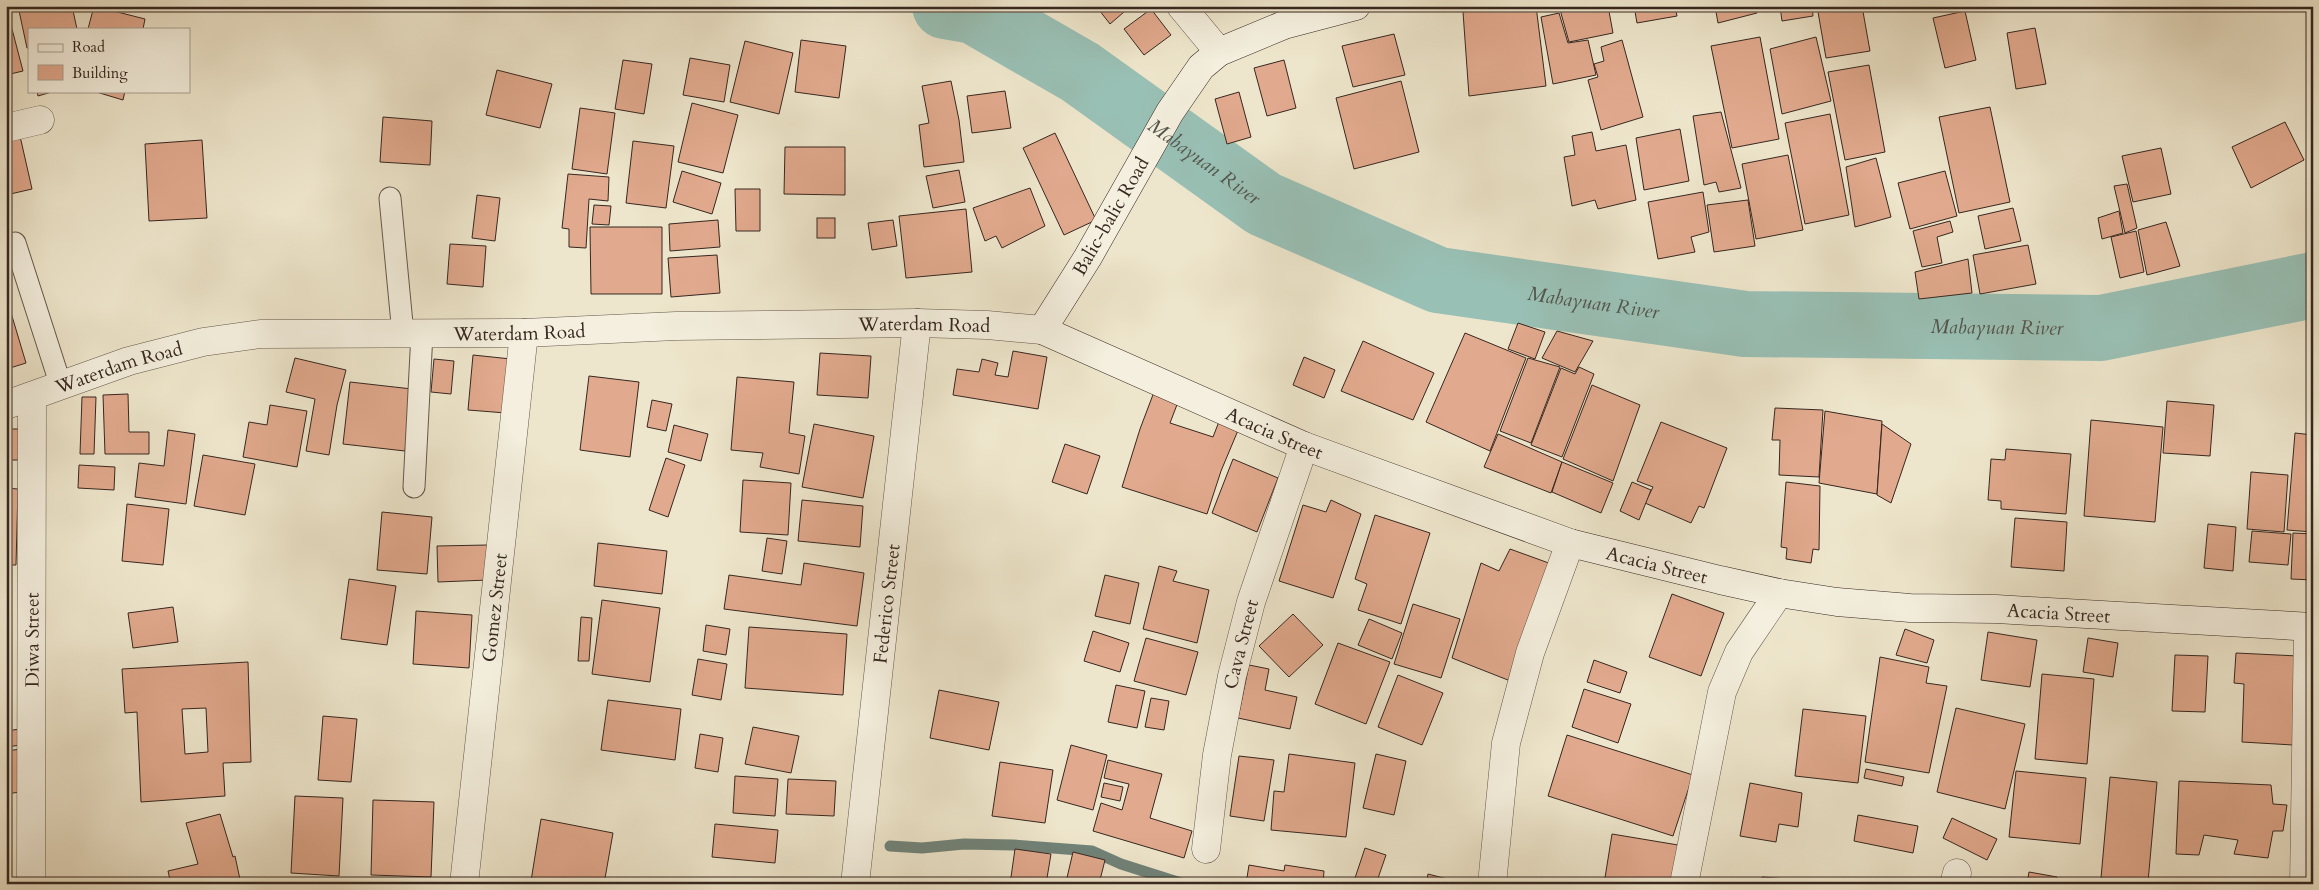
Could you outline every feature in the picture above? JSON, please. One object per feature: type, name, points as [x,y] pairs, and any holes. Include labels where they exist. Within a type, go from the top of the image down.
[{"type":"street","points":[[1181,6],[1219,52]]},
{"type":"street","name":"Balic-balic Road","points":[[1042,330],[1088,258],[1170,112],[1201,67],[1219,52],[1284,25],[1356,6]]},
{"type":"street","points":[[6,128],[40,120]]},
{"type":"street","name":"Waterdam Road","points":[[6,405],[129,361],[204,342],[260,334],[524,333],[676,326],[917,323],[987,324],[1042,330]]},
{"type":"street","name":"Federico Street","points":[[855,884],[917,323]]},
{"type":"street","name":"Acacia Street","points":[[1042,330],[1304,446],[1570,543],[1779,593],[1837,602],[1910,608],[1996,610],[2310,627]]},
{"type":"street","name":"Gomez Street","points":[[464,884],[524,333]]},
{"type":"street","name":"Diwa Street","points":[[31,884],[32,396]]},
{"type":"street","name":"Cava Street","points":[[1206,849],[1217,754],[1232,676],[1250,602],[1304,446]]},
{"type":"street","points":[[1492,884],[1506,743],[1530,653],[1570,543]]},
{"type":"street","points":[[1684,884],[1722,692],[1739,652],[1779,593]]},
{"type":"street","points":[[2304,884],[2310,627]]},
{"type":"lane","points":[[390,198],[412,334],[414,487]]},
{"type":"lane","points":[[16,244],[61,386]]},
{"type":"building","points":[[6,6],[23,71],[6,75]]},
{"type":"building","points":[[18,6],[72,6],[77,28],[28,28],[27,48]]},
{"type":"building","points":[[94,6],[145,19],[143,28],[88,28]]},
{"type":"building","points":[[1096,6],[1131,6],[1110,24]]},
{"type":"building","points":[[1504,6],[1536,6],[1546,86],[1469,96],[1463,12]]},
{"type":"building","points":[[1559,6],[1608,6],[1613,33],[1569,42]]},
{"type":"building","points":[[1634,6],[1675,6],[1677,16],[1637,23]]},
{"type":"building","points":[[1715,6],[1755,6],[1757,13],[1718,23]]},
{"type":"building","points":[[1780,6],[1812,6],[1813,16],[1782,21]]},
{"type":"building","points":[[1817,6],[1846,6],[1818,11]]},
{"type":"building","points":[[1862,6],[1870,51],[1826,58],[1818,12]]},
{"type":"building","points":[[1930,6],[1960,6],[1931,11]]},
{"type":"building","points":[[1151,9],[1171,35],[1144,55],[1124,29]]},
{"type":"building","points":[[1965,11],[1976,60],[1945,68],[1933,18]]},
{"type":"building","points":[[1559,13],[1568,43],[1588,40],[1596,75],[1553,84],[1541,17]]},
{"type":"building","points":[[2035,28],[2046,84],[2016,89],[2007,33]]},
{"type":"building","points":[[1394,34],[1405,75],[1353,87],[1342,46]]},
{"type":"building","points":[[1760,37],[1779,139],[1732,148],[1711,46]]},
{"type":"building","points":[[1816,37],[1831,101],[1782,114],[1770,49]]},
{"type":"building","points":[[801,40],[846,46],[839,98],[795,92]]},
{"type":"building","points":[[1622,40],[1643,117],[1601,130],[1588,80],[1598,77],[1594,64],[1604,61],[1601,47]]},
{"type":"building","points":[[745,41],[793,53],[779,114],[730,102]]},
{"type":"building","points":[[690,58],[730,65],[724,102],[683,95]]},
{"type":"building","points":[[623,60],[652,64],[644,114],[615,109]]},
{"type":"building","points":[[1284,60],[1296,108],[1267,116],[1254,68]]},
{"type":"building","points":[[1869,65],[1885,152],[1845,160],[1828,72]]},
{"type":"building","points":[[497,70],[552,84],[540,128],[486,115]]},
{"type":"building","points":[[951,81],[959,120],[964,162],[924,167],[919,125],[929,123],[922,86]]},
{"type":"building","points":[[1401,81],[1419,152],[1354,169],[1336,98]]},
{"type":"building","points":[[1005,91],[1011,128],[972,133],[967,96]]},
{"type":"building","points":[[37,92],[52,92],[38,96]]},
{"type":"building","points":[[96,92],[125,92],[123,100]]},
{"type":"building","points":[[1239,92],[1251,137],[1227,144],[1215,99]]},
{"type":"building","points":[[692,103],[738,115],[723,173],[678,162]]},
{"type":"building","points":[[1990,107],[2010,202],[1959,213],[1939,117]]},
{"type":"building","points":[[580,108],[615,113],[607,174],[572,169]]},
{"type":"building","points":[[1721,112],[1741,188],[1719,192],[1716,182],[1704,185],[1693,116]]},
{"type":"building","points":[[1830,114],[1849,215],[1805,224],[1785,123]]},
{"type":"building","points":[[383,117],[432,121],[430,165],[380,162]]},
{"type":"building","points":[[2285,122],[2304,160],[2251,188],[2232,147]]},
{"type":"building","points":[[1680,129],[1689,181],[1644,190],[1636,138]]},
{"type":"building","points":[[1592,132],[1596,151],[1626,145],[1636,200],[1598,209],[1595,200],[1572,206],[1564,157],[1575,155],[1572,136]]},
{"type":"building","points":[[1055,133],[1096,220],[1064,235],[1023,148]]},
{"type":"building","points":[[20,136],[32,189],[6,195],[6,139]]},
{"type":"building","points":[[202,140],[207,218],[149,221],[145,144]]},
{"type":"building","points":[[633,141],[674,146],[666,208],[626,203]]},
{"type":"building","points":[[785,147],[845,147],[845,195],[784,194]]},
{"type":"building","points":[[2161,148],[2171,194],[2133,202],[2122,156]]},
{"type":"building","points":[[1788,155],[1803,230],[1756,239],[1742,164]]},
{"type":"building","points":[[1876,158],[1891,217],[1855,227],[1846,167]]},
{"type":"building","points":[[959,170],[965,202],[933,208],[926,176]]},
{"type":"building","points":[[682,171],[721,183],[712,214],[673,202]]},
{"type":"building","points":[[1945,171],[1957,216],[1910,229],[1898,183]]},
{"type":"building","points":[[568,174],[609,177],[608,201],[589,199],[586,248],[569,247],[569,229],[562,228]]},
{"type":"building","points":[[2127,184],[2137,228],[2125,233],[2114,186]]},
{"type":"building","points":[[1030,188],[1045,226],[1002,248],[996,236],[985,241],[973,208]]},
{"type":"building","points":[[735,189],[760,189],[760,231],[736,231]]},
{"type":"building","points":[[1703,192],[1709,232],[1691,237],[1695,252],[1658,259],[1648,202]]},
{"type":"building","points":[[477,195],[500,198],[495,241],[472,238]]},
{"type":"building","points":[[1748,200],[1755,246],[1714,252],[1707,205]]},
{"type":"building","points":[[594,205],[611,206],[609,225],[592,224]]},
{"type":"building","points":[[2013,208],[2021,241],[1985,249],[1978,216]]},
{"type":"building","points":[[966,209],[972,272],[906,278],[899,216]]},
{"type":"building","points":[[2119,211],[2123,233],[2102,239],[2098,218]]},
{"type":"building","points":[[817,218],[835,218],[835,238],[817,238]]},
{"type":"building","points":[[718,220],[720,247],[670,251],[669,224]]},
{"type":"building","points":[[893,220],[897,246],[872,250],[868,223]]},
{"type":"building","points":[[1950,221],[1953,232],[1937,237],[1942,263],[1922,267],[1913,231]]},
{"type":"building","points":[[2166,222],[2180,266],[2147,275],[2138,230]]},
{"type":"building","points":[[590,227],[662,227],[662,294],[591,294]]},
{"type":"building","points":[[2136,231],[2144,272],[2120,278],[2111,237]]},
{"type":"building","points":[[450,244],[486,246],[483,287],[447,284]]},
{"type":"building","points":[[2028,245],[2036,284],[1980,294],[1973,255]]},
{"type":"building","points":[[717,255],[720,293],[671,297],[668,258]]},
{"type":"building","points":[[1968,259],[1972,293],[1919,299],[1915,272]]},
{"type":"building","points":[[6,296],[26,363],[10,368],[6,354]]},
{"type":"building","points":[[1518,323],[1545,332],[1535,359],[1508,349]]},
{"type":"building","points":[[1557,331],[1593,341],[1575,372],[1542,358]]},
{"type":"building","points":[[1465,333],[1526,358],[1490,451],[1426,422]]},
{"type":"building","points":[[1363,341],[1434,373],[1413,420],[1341,391]]},
{"type":"building","points":[[1013,351],[1047,357],[1038,409],[953,395],[957,369],[979,372],[982,359],[998,363],[995,375],[1008,377]]},
{"type":"building","points":[[820,353],[871,356],[868,398],[817,395]]},
{"type":"building","points":[[473,355],[511,359],[506,413],[468,410]]},
{"type":"building","points":[[1304,357],[1335,370],[1324,398],[1293,385]]},
{"type":"building","points":[[295,358],[346,370],[337,405],[329,455],[306,451],[315,399],[286,392]]},
{"type":"building","points":[[1528,358],[1560,367],[1531,443],[1500,431]]},
{"type":"building","points":[[434,359],[454,361],[451,394],[431,392]]},
{"type":"building","points":[[1579,367],[1594,374],[1562,457],[1531,445],[1561,368],[1575,374]]},
{"type":"building","points":[[589,376],[639,382],[630,457],[580,450]]},
{"type":"building","points":[[737,377],[794,382],[789,433],[805,436],[799,474],[760,467],[763,453],[731,450]]},
{"type":"building","points":[[350,382],[412,389],[405,451],[343,444]]},
{"type":"building","points":[[1592,385],[1640,405],[1613,481],[1563,459]]},
{"type":"building","points":[[1154,392],[1178,402],[1170,423],[1213,437],[1220,419],[1239,428],[1221,471],[1207,514],[1122,487]]},
{"type":"building","points":[[128,394],[129,432],[149,432],[149,454],[105,454],[103,395]]},
{"type":"building","points":[[82,397],[96,397],[94,454],[80,454]]},
{"type":"building","points":[[652,400],[672,404],[666,431],[647,427]]},
{"type":"building","points":[[2167,401],[2214,405],[2210,456],[2163,453]]},
{"type":"building","points":[[270,405],[307,411],[297,467],[243,457],[249,422],[267,425]]},
{"type":"building","points":[[1775,408],[1823,410],[1819,477],[1779,475],[1780,440],[1772,440]]},
{"type":"building","points":[[1825,411],[1882,421],[1877,494],[1819,483]]},
{"type":"building","points":[[2091,420],[2163,427],[2155,522],[2084,516]]},
{"type":"building","points":[[1661,422],[1727,448],[1704,508],[1699,506],[1691,523],[1645,503],[1653,487],[1637,481]]},
{"type":"building","points":[[814,424],[874,436],[863,498],[802,487]]},
{"type":"building","points":[[1882,424],[1911,444],[1891,503],[1877,495]]},
{"type":"building","points":[[674,425],[708,434],[701,461],[668,452]]},
{"type":"building","points":[[6,429],[22,429],[22,460],[6,460]]},
{"type":"building","points":[[168,430],[195,434],[186,504],[135,497],[139,463],[164,466]]},
{"type":"building","points":[[2295,433],[2313,435],[2313,532],[2287,530]]},
{"type":"building","points":[[1498,434],[1562,462],[1551,493],[1484,467]]},
{"type":"building","points":[[1065,444],[1100,456],[1087,494],[1052,482]]},
{"type":"building","points":[[2006,449],[2071,454],[2066,514],[2001,509],[2001,501],[1988,500],[1991,459],[2005,460]]},
{"type":"building","points":[[203,455],[255,464],[245,515],[194,506]]},
{"type":"building","points":[[666,458],[685,465],[668,517],[649,510]]},
{"type":"building","points":[[1233,459],[1278,478],[1257,532],[1212,513]]},
{"type":"building","points":[[1562,462],[1613,483],[1601,513],[1552,492]]},
{"type":"building","points":[[79,465],[115,467],[114,490],[78,488]]},
{"type":"building","points":[[2251,472],[2288,475],[2284,532],[2247,529]]},
{"type":"building","points":[[743,480],[791,483],[788,535],[740,532]]},
{"type":"building","points":[[1632,482],[1651,490],[1639,520],[1620,511]]},
{"type":"building","points":[[1786,482],[1820,486],[1819,550],[1813,549],[1811,563],[1786,559],[1787,548],[1781,547]]},
{"type":"building","points":[[6,488],[18,489],[16,565],[6,565]]},
{"type":"building","points":[[802,500],[863,506],[860,547],[798,541]]},
{"type":"building","points":[[1331,500],[1361,514],[1333,598],[1279,581],[1303,505],[1326,512]]},
{"type":"building","points":[[127,504],[169,509],[163,565],[122,561]]},
{"type":"building","points":[[382,512],[432,517],[427,574],[377,570]]},
{"type":"building","points":[[1375,515],[1430,533],[1401,624],[1358,610],[1367,584],[1355,579]]},
{"type":"building","points":[[2015,518],[2067,522],[2064,571],[2011,567]]},
{"type":"building","points":[[2208,524],[2236,527],[2233,571],[2204,568]]},
{"type":"building","points":[[2252,531],[2291,534],[2288,565],[2249,562]]},
{"type":"building","points":[[2293,533],[2313,534],[2313,580],[2291,579]]},
{"type":"building","points":[[767,538],[787,541],[782,574],[762,571]]},
{"type":"building","points":[[598,543],[667,551],[662,594],[594,586]]},
{"type":"building","points":[[487,545],[488,580],[438,582],[437,546]]},
{"type":"building","points":[[1510,549],[1557,566],[1513,682],[1452,658],[1481,563],[1499,571]]},
{"type":"building","points":[[804,563],[864,573],[857,626],[724,609],[729,575],[801,585]]},
{"type":"building","points":[[1159,566],[1177,571],[1173,581],[1209,590],[1197,643],[1143,629]]},
{"type":"building","points":[[1105,575],[1139,583],[1130,624],[1095,616]]},
{"type":"building","points":[[349,579],[396,586],[387,645],[341,639]]},
{"type":"building","points":[[1672,594],[1724,613],[1701,676],[1649,657]]},
{"type":"building","points":[[602,600],[660,608],[650,682],[592,674]]},
{"type":"building","points":[[1413,604],[1460,619],[1441,678],[1394,664]]},
{"type":"building","points":[[173,607],[178,642],[133,648],[128,613]]},
{"type":"building","points":[[416,611],[472,615],[469,668],[413,664]]},
{"type":"building","points":[[1293,614],[1323,645],[1289,677],[1259,646]]},
{"type":"building","points":[[581,617],[592,618],[589,661],[578,661]]},
{"type":"building","points":[[1369,619],[1402,633],[1392,659],[1358,645]]},
{"type":"building","points":[[706,625],[730,629],[726,655],[703,651]]},
{"type":"building","points":[[749,627],[847,634],[843,695],[745,688]]},
{"type":"building","points":[[1905,629],[1934,640],[1927,663],[1896,655]]},
{"type":"building","points":[[1093,631],[1129,643],[1120,672],[1084,661]]},
{"type":"building","points":[[1988,632],[2037,640],[2030,687],[1981,680]]},
{"type":"building","points":[[1146,638],[1198,652],[1186,695],[1134,681]]},
{"type":"building","points":[[2088,638],[2118,643],[2113,677],[2083,672]]},
{"type":"building","points":[[1338,643],[1390,662],[1366,724],[1315,704]]},
{"type":"building","points":[[2236,653],[2298,656],[2293,745],[2242,742],[2244,684],[2234,683]]},
{"type":"building","points":[[2175,655],[2208,656],[2205,712],[2172,711]]},
{"type":"building","points":[[1880,657],[1929,667],[1926,683],[1947,686],[1929,773],[1865,762]]},
{"type":"building","points":[[698,659],[727,664],[721,700],[692,695]]},
{"type":"building","points":[[1594,660],[1627,672],[1620,693],[1587,682]]},
{"type":"building","points":[[248,662],[251,762],[223,763],[225,796],[141,802],[137,712],[125,713],[122,669]],"holes":[[[206,708],[208,752],[185,754],[182,709]]]},
{"type":"building","points":[[1249,665],[1269,669],[1265,690],[1297,697],[1290,729],[1238,718]]},
{"type":"building","points":[[2042,674],[2094,679],[2087,764],[2035,759]]},
{"type":"building","points":[[1398,675],[1443,693],[1422,745],[1378,727]]},
{"type":"building","points":[[1116,685],[1145,691],[1137,728],[1108,722]]},
{"type":"building","points":[[1584,689],[1631,704],[1618,743],[1572,727]]},
{"type":"building","points":[[939,690],[999,702],[989,750],[930,738]]},
{"type":"building","points":[[1151,698],[1169,701],[1164,730],[1145,727]]},
{"type":"building","points":[[608,700],[681,709],[675,760],[601,750]]},
{"type":"building","points":[[1956,708],[2025,724],[2005,809],[1937,792]]},
{"type":"building","points":[[1803,709],[1866,716],[1858,783],[1795,776]]},
{"type":"building","points":[[323,716],[357,719],[351,782],[318,780]]},
{"type":"building","points":[[753,727],[799,736],[791,773],[745,764]]},
{"type":"building","points":[[27,728],[29,744],[6,747],[6,731]]},
{"type":"building","points":[[700,734],[723,738],[718,772],[695,768]]},
{"type":"building","points":[[1567,735],[1693,775],[1673,836],[1548,796]]},
{"type":"building","points":[[1071,745],[1107,755],[1093,810],[1057,800]]},
{"type":"building","points":[[21,749],[27,791],[6,794],[6,751]]},
{"type":"building","points":[[1289,754],[1355,763],[1346,837],[1271,830],[1274,791],[1284,792]]},
{"type":"building","points":[[1376,754],[1406,761],[1394,815],[1363,808]]},
{"type":"building","points":[[1239,756],[1274,760],[1264,821],[1230,816]]},
{"type":"building","points":[[1108,760],[1162,774],[1150,818],[1192,831],[1184,858],[1093,831],[1101,803],[1122,810],[1129,784],[1104,778]]},
{"type":"building","points":[[1000,762],[1053,770],[1045,823],[992,816]]},
{"type":"building","points":[[1866,769],[1904,777],[1902,786],[1864,778]]},
{"type":"building","points":[[2016,771],[2086,778],[2080,844],[2009,837]]},
{"type":"building","points":[[735,776],[778,779],[775,816],[733,813]]},
{"type":"building","points":[[2110,777],[2157,782],[2148,882],[2101,878]]},
{"type":"building","points":[[788,779],[836,781],[834,816],[786,814]]},
{"type":"building","points":[[2179,781],[2271,785],[2273,804],[2287,805],[2283,831],[2273,831],[2268,858],[2234,854],[2238,840],[2204,835],[2199,855],[2176,854]]},
{"type":"building","points":[[1104,783],[1123,787],[1120,801],[1101,797]]},
{"type":"building","points":[[1750,783],[1802,793],[1798,827],[1779,824],[1776,842],[1740,836]]},
{"type":"building","points":[[295,796],[343,798],[339,876],[291,873]]},
{"type":"building","points":[[373,800],[434,802],[431,877],[371,875]]},
{"type":"building","points":[[220,814],[233,857],[235,856],[241,884],[171,884],[168,871],[198,864],[186,823]]},
{"type":"building","points":[[1858,815],[1918,826],[1913,853],[1854,841]]},
{"type":"building","points":[[1952,818],[1997,839],[1987,860],[1943,838]]},
{"type":"building","points":[[541,819],[613,833],[604,884],[563,878],[562,884],[531,881]]},
{"type":"building","points":[[715,824],[778,830],[775,863],[712,857]]},
{"type":"building","points":[[1612,834],[1678,845],[1672,884],[1604,884]]},
{"type":"building","points":[[1365,848],[1386,855],[1376,884],[1353,884]]},
{"type":"building","points":[[1015,849],[1051,854],[1046,884],[1010,884]]},
{"type":"building","points":[[1073,852],[1105,860],[1099,884],[1066,882]]},
{"type":"building","points":[[1249,865],[1284,871],[1285,865],[1324,871],[1323,884],[1246,884]]},
{"type":"building","points":[[2029,872],[2057,877],[2056,884],[2027,884]]},
{"type":"building","points":[[1428,874],[1463,883],[1463,884],[1426,884]]},
{"type":"building","points":[[1762,877],[1825,882],[1824,884],[1761,884]]},
{"type":"waterway","name":"Mabayuan River","points":[[945,6],[974,11],[1080,72],[1264,204],[1438,280],[1745,324],[2101,328],[2313,285]]},
{"type":"waterway","points":[[890,846],[922,848],[964,844],[1013,845],[1092,851],[1121,864],[1184,884]]}]
